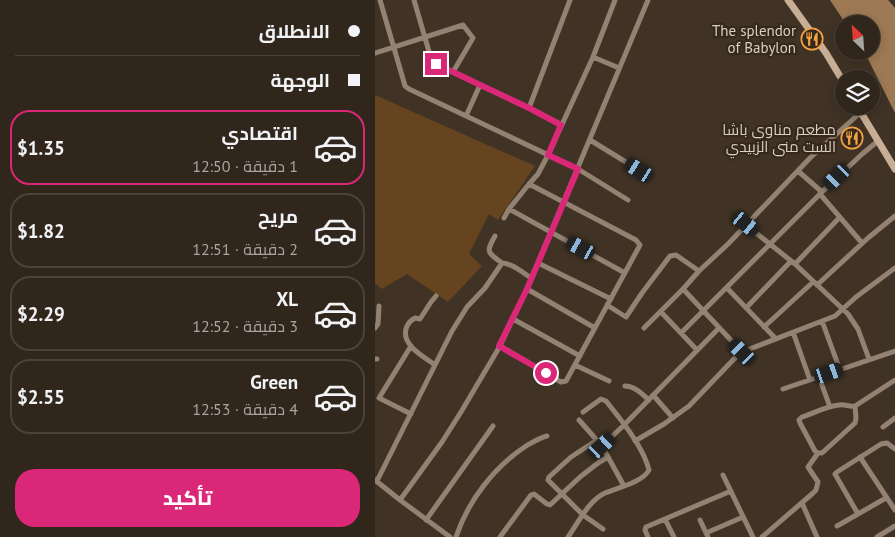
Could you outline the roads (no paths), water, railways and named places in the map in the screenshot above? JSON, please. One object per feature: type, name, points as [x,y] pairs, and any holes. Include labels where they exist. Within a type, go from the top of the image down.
[{"type":"street","points":[[380,0],[405,86],[578,169],[628,200]]},
{"type":"street","points":[[414,0],[432,61],[561,125]]},
{"type":"street","points":[[529,108],[570,0]]},
{"type":"street","points":[[505,218],[509,209],[538,174],[548,155],[593,57],[615,0]]},
{"type":"street","points":[[400,500],[461,412],[513,319],[648,0]]},
{"type":"street","points":[[787,0],[836,70]]},
{"type":"street","points":[[375,53],[463,25],[473,38],[453,72]]},
{"type":"street","points":[[593,57],[619,68]]},
{"type":"street","points":[[466,116],[480,85]]},
{"type":"street","points":[[644,328],[853,115]]},
{"type":"street","points":[[863,115],[895,169]]},
{"type":"street","points":[[590,140],[639,170]]},
{"type":"street","points":[[681,333],[821,193],[878,141]]},
{"type":"street","points":[[798,171],[821,193],[862,243]]},
{"type":"street","points":[[499,346],[561,382],[566,380],[640,245],[529,184]]},
{"type":"street","points":[[509,209],[625,273]]},
{"type":"street","points":[[765,327],[876,230],[895,216]]},
{"type":"street","points":[[746,308],[840,217]]},
{"type":"street","points":[[746,224],[793,263],[843,310],[858,329],[869,359]]},
{"type":"street","points":[[495,236],[489,247],[491,255],[531,278]]},
{"type":"street","points":[[607,305],[627,317],[670,256],[676,255],[699,271]]},
{"type":"street","points":[[450,537],[376,480],[422,394],[452,331],[467,307],[485,288],[502,263]]},
{"type":"street","points":[[538,263],[611,299]]},
{"type":"street","points":[[635,441],[689,406],[742,352],[835,316],[856,297],[895,268]]},
{"type":"street","points":[[727,288],[776,339]]},
{"type":"street","points":[[527,289],[595,328]]},
{"type":"street","points":[[683,289],[742,352]]},
{"type":"street","points":[[435,365],[411,346],[406,338],[406,331],[411,320],[415,318],[420,319],[436,296]]},
{"type":"street","points":[[375,328],[378,324],[379,306]]},
{"type":"street","points":[[661,312],[697,350]]},
{"type":"street","points":[[513,319],[580,356]]},
{"type":"street","points":[[822,321],[840,370]]},
{"type":"street","points":[[602,446],[719,328]]},
{"type":"street","points":[[793,332],[810,380]]},
{"type":"street","points":[[411,346],[379,398],[411,414]]},
{"type":"street","points":[[783,389],[869,359],[894,353]]},
{"type":"street","points":[[575,365],[609,381]]},
{"type":"street","points":[[819,377],[830,407]]},
{"type":"street","points":[[818,453],[815,451],[800,423],[799,420],[802,417],[839,405],[855,406],[895,380]]},
{"type":"street","points":[[625,386],[635,388],[649,400]]},
{"type":"street","points":[[653,395],[673,418]]},
{"type":"street","points":[[568,537],[594,500],[647,474],[649,470],[648,464],[635,441],[606,401],[601,399],[583,412]]},
{"type":"street","points":[[762,537],[816,490],[818,482],[808,467],[818,453],[822,453],[855,423],[855,406]]},
{"type":"street","points":[[883,427],[895,418]]},
{"type":"street","points":[[579,420],[602,446],[624,486]]},
{"type":"street","points":[[427,520],[493,426]]},
{"type":"street","points":[[456,537],[469,509],[496,470],[535,440],[547,436]]},
{"type":"street","points":[[597,440],[571,457],[549,480],[583,515],[603,529]]},
{"type":"street","points":[[858,514],[835,474],[885,443],[895,449]]},
{"type":"street","points":[[501,537],[531,495],[534,494],[550,505],[580,477],[608,457]]},
{"type":"street","points":[[860,458],[895,510]]},
{"type":"street","points":[[723,475],[753,537]]},
{"type":"street","points":[[648,537],[645,530],[646,527],[731,492]]},
{"type":"street","points":[[837,526],[886,498]]},
{"type":"street","points":[[802,503],[817,537]]},
{"type":"street","points":[[700,520],[707,535],[743,517]]},
{"type":"street","points":[[665,519],[673,537]]},
{"type":"street","points":[[879,536],[895,526]]},
{"type":"place","name":"The splendor of Babylon","points":[[812,39]]},
{"type":"place","name":"مطعم مناوي باشا الست منى الزبيدي","points":[[852,138]]}]
